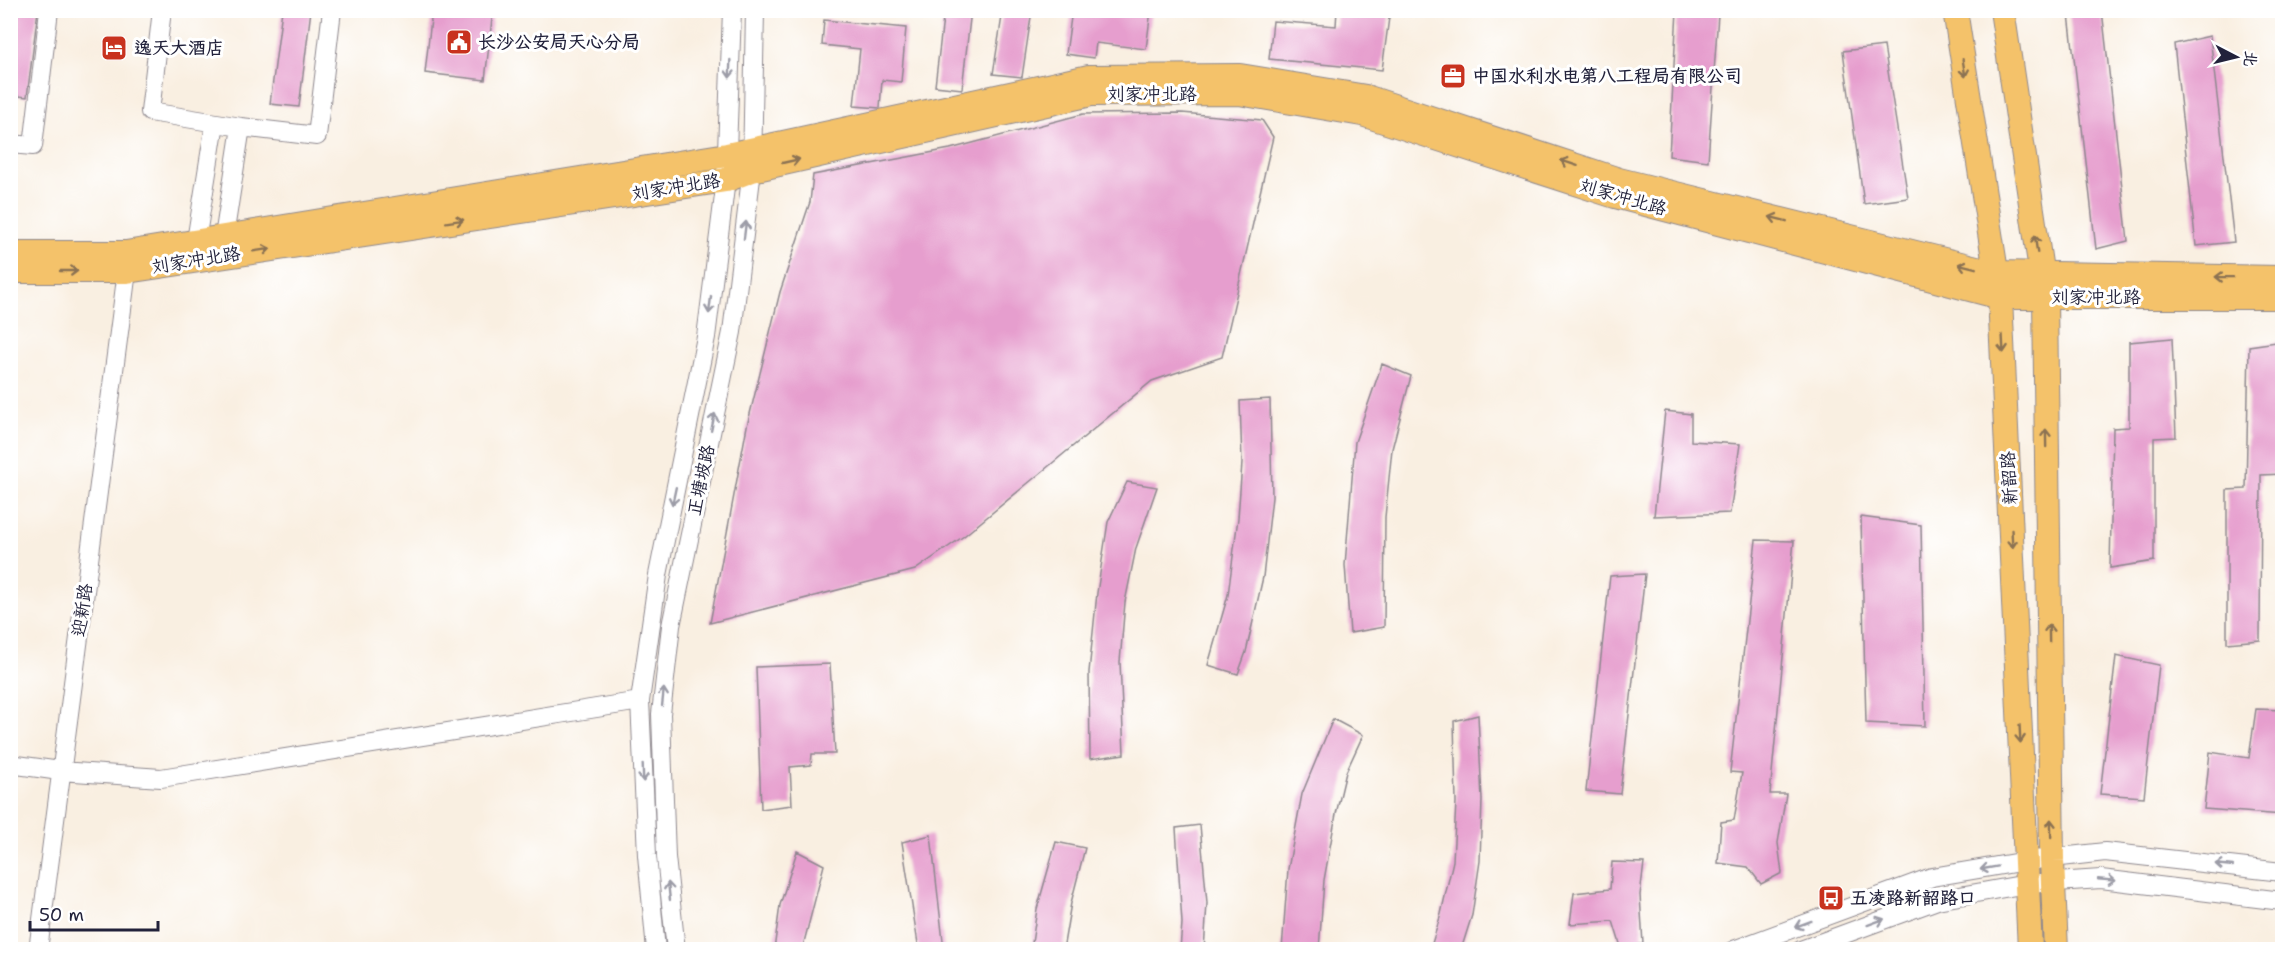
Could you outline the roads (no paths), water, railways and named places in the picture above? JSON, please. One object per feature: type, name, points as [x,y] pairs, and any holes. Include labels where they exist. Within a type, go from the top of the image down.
[{"type":"main road","name":"新韶路","points":[[1955,10],[2000,297],[2030,950]]},
{"type":"main road","name":"新韶路","points":[[2002,10],[2043,285],[2056,950]]},
{"type":"main road","name":"刘家冲北路","points":[[10,271],[127,271],[726,180],[752,159],[1089,77],[1240,76],[1366,97],[1619,180],[2043,285],[2283,297]]},
{"type":"main road","name":"刘家冲北路","points":[[10,253],[126,253],[727,154],[752,159],[1091,94],[1239,93],[1362,114],[1615,196],[2000,297],[2043,285],[2283,278]]},
{"type":"street","points":[[10,144],[33,146],[49,10]]},
{"type":"street","points":[[162,10],[150,112],[241,127],[317,136],[332,10]]},
{"type":"street","name":"正塘坡路","points":[[656,950],[648,855],[640,701],[658,575],[706,337],[726,180],[732,10]]},
{"type":"street","name":"正塘坡路","points":[[676,950],[666,857],[661,714],[671,626],[732,332],[752,159],[755,10]]},
{"type":"street","points":[[196,241],[214,123]]},
{"type":"street","points":[[224,237],[241,127]]},
{"type":"street","name":"迎新路","points":[[38,950],[127,271]]},
{"type":"street","points":[[10,764],[60,771],[161,778],[640,701]]},
{"type":"street","points":[[1734,950],[1932,877],[2053,870],[2105,852],[2283,872]]},
{"type":"street","points":[[2053,870],[2101,879],[2283,901]]},
{"type":"street","points":[[1801,950],[1937,900],[2027,873]]},
{"type":"place","name":"长沙公安局天心分局","points":[[459,42]]},
{"type":"place","name":"逸天大酒店","points":[[114,48]]},
{"type":"place","name":"中国水利水电第八工程局有限公司","points":[[1453,76]]},
{"type":"place","name":"五凌路新韶路口","points":[[1831,898]]}]
